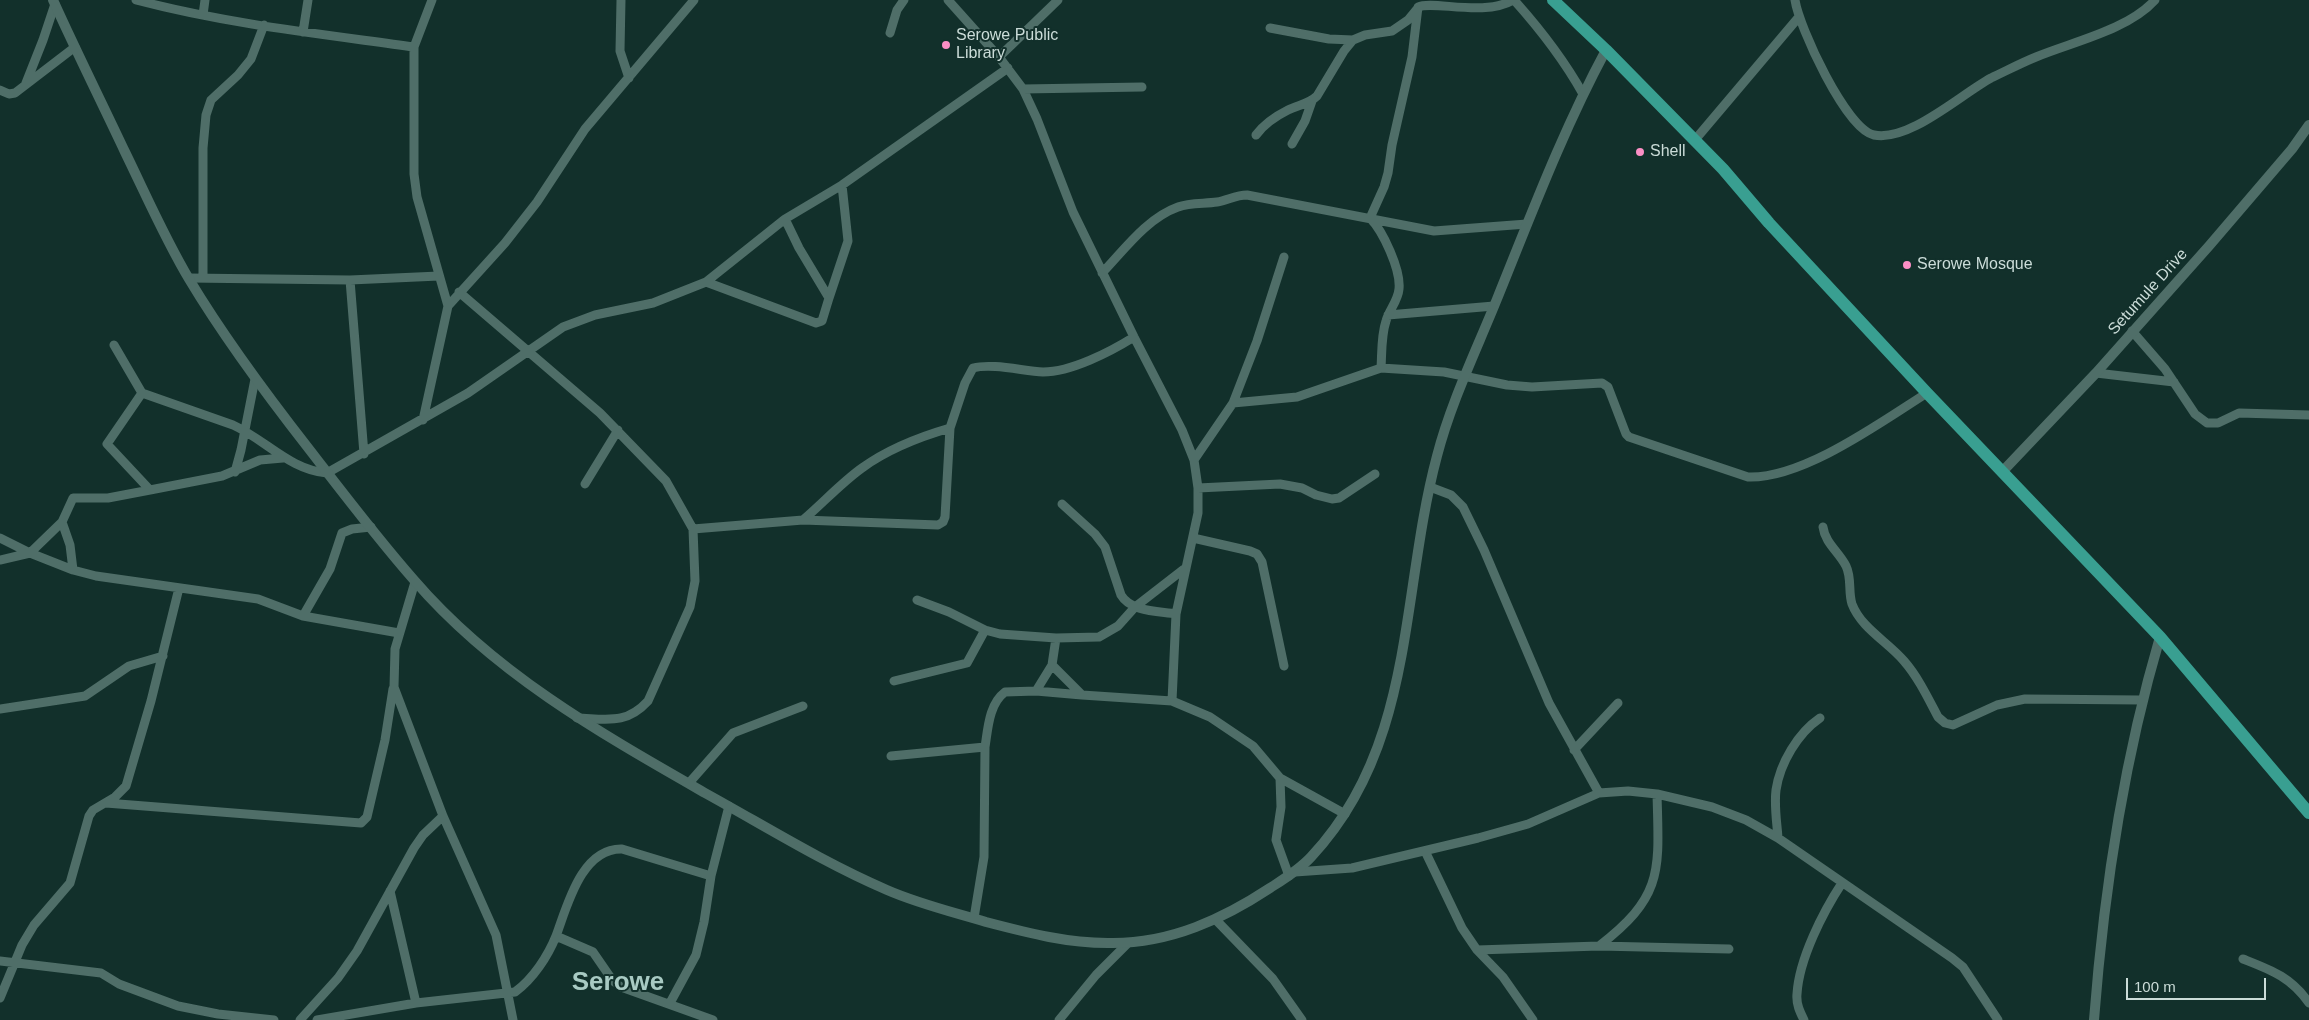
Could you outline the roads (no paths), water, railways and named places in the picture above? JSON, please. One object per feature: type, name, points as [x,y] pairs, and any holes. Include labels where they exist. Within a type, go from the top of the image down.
[{"type":"main road","points":[[1553,0],[1606,50],[1723,169],[1769,223],[1926,394],[2160,637],[2309,813]]},
{"type":"street","points":[[136,0],[203,15],[303,32],[414,47]]},
{"type":"street","points":[[203,15],[205,0]]},
{"type":"street","points":[[303,32],[308,0]]},
{"type":"street","points":[[432,0],[414,47],[414,174],[417,198],[448,306]]},
{"type":"street","points":[[621,0],[620,51],[628,78]]},
{"type":"street","points":[[423,420],[448,306],[505,243],[537,202],[584,129],[694,0]]},
{"type":"street","points":[[890,33],[897,10],[904,0]]},
{"type":"street","points":[[948,0],[999,57],[1023,89],[1073,212],[1134,337],[1179,423],[1194,460],[1198,488],[1198,512],[1184,569],[1176,614],[1172,701]]},
{"type":"street","points":[[999,57],[1058,0]]},
{"type":"street","points":[[1270,28],[1329,39],[1353,40],[1365,35],[1392,31],[1408,20],[1418,7],[1429,3],[1476,8],[1514,0],[1543,34],[1582,94]]},
{"type":"street","points":[[1795,0],[1798,18],[1806,38],[1853,120],[1870,134],[1884,136],[1892,136],[1924,120],[2008,69],[2113,27],[2132,17],[2155,0]]},
{"type":"street","points":[[54,2],[170,245],[218,326],[255,379],[327,473],[415,582],[507,669],[575,718],[813,854],[884,889],[1024,932],[1053,938],[1103,943],[1128,942],[1176,934],[1216,920],[1292,874],[1310,859],[1345,814],[1357,794],[1380,744],[1396,689],[1430,487],[1446,426],[1527,224],[1582,94],[1606,50]]},
{"type":"street","points":[[26,83],[44,40],[54,2]]},
{"type":"street","points":[[1370,218],[1384,188],[1388,173],[1392,144],[1412,57],[1418,7]]},
{"type":"street","points":[[1694,141],[1798,18]]},
{"type":"street","points":[[203,278],[203,148],[206,114],[211,100],[238,75],[251,59],[264,25]]},
{"type":"street","points":[[1292,144],[1305,121],[1312,101],[1353,40]]},
{"type":"street","points":[[0,90],[9,94],[15,93],[75,47]]},
{"type":"street","points":[[114,346],[142,393],[218,419],[246,431],[283,458],[306,468],[327,473],[423,420],[495,375],[563,327],[577,321],[653,303],[706,282],[785,219],[842,185],[1008,68]]},
{"type":"street","points":[[1023,89],[1142,86]]},
{"type":"street","points":[[1256,135],[1265,125],[1288,110],[1312,101]]},
{"type":"street","name":"Setumule Drive","points":[[2002,472],[2096,373],[2209,246],[2292,149],[2309,125]]},
{"type":"street","points":[[706,282],[816,323],[822,321],[848,241],[842,185]]},
{"type":"street","points":[[1102,273],[1137,236],[1157,219],[1183,206],[1218,202],[1233,196],[1247,195],[1370,218],[1398,226],[1434,231],[1527,224]]},
{"type":"street","points":[[1370,218],[1379,229],[1398,274],[1399,288],[1383,333],[1381,368]]},
{"type":"street","points":[[785,219],[799,248],[829,298]]},
{"type":"street","points":[[1194,460],[1233,403],[1257,341],[1284,257]]},
{"type":"street","points":[[189,278],[350,280],[439,276]]},
{"type":"street","points":[[350,280],[364,454]]},
{"type":"street","points":[[459,292],[529,350],[618,430],[666,480],[693,529],[694,594],[690,607],[648,700],[638,711],[627,718],[575,718]]},
{"type":"street","points":[[1388,316],[1494,306]]},
{"type":"street","points":[[2132,331],[2174,382],[2195,414],[2207,423],[2218,423],[2239,414],[2309,415]]},
{"type":"street","points":[[693,529],[803,520],[938,525],[943,522],[945,517],[950,428],[965,383],[973,368],[1045,372],[1064,370],[1113,350],[1134,337]]},
{"type":"street","points":[[1233,403],[1297,397],[1381,368],[1418,370],[1465,376],[1507,385],[1532,387],[1602,383],[1608,387],[1626,434],[1629,437],[1735,474],[1761,477],[1814,459],[1854,439],[1926,394]]},
{"type":"street","points":[[2096,373],[2174,382]]},
{"type":"street","points":[[235,472],[246,431],[255,379]]},
{"type":"street","points":[[142,393],[107,444],[150,490]]},
{"type":"street","points":[[803,520],[861,468],[880,456],[918,439],[950,428]]},
{"type":"street","points":[[585,484],[618,430]]},
{"type":"street","points":[[0,560],[30,553],[62,522],[73,498],[108,498],[150,490],[235,472],[260,460],[283,458]]},
{"type":"street","points":[[1198,488],[1280,484],[1302,488],[1316,496],[1332,499],[1339,498],[1375,474]]},
{"type":"street","points":[[1430,487],[1451,494],[1463,507],[1484,550],[1549,703],[1599,793]]},
{"type":"street","points":[[1062,504],[1105,547],[1125,602],[1135,607],[1176,614]]},
{"type":"street","points":[[62,522],[70,545],[73,570]]},
{"type":"street","points":[[1823,527],[1824,534],[1848,570],[1852,604],[1866,625],[1905,662],[1938,717],[1945,723],[1953,725],[2009,700],[2040,698],[2142,700]]},
{"type":"street","points":[[303,616],[330,569],[342,534],[352,529],[371,528]]},
{"type":"street","points":[[0,538],[30,553],[73,570],[96,576],[258,599],[303,616],[399,633]]},
{"type":"street","points":[[1193,538],[1257,554],[1262,562],[1284,666]]},
{"type":"street","points":[[917,600],[949,612],[985,630],[1009,636],[1099,637],[1118,626],[1135,607],[1184,569]]},
{"type":"street","points":[[106,803],[361,823],[367,817],[385,740],[394,687],[393,666],[399,633],[415,582]]},
{"type":"street","points":[[0,998],[14,963],[34,925],[70,883],[86,822],[93,810],[106,803],[126,786],[163,656],[179,588]]},
{"type":"street","points":[[894,681],[967,663],[985,630]]},
{"type":"street","points":[[2094,1020],[2106,887],[2127,766],[2142,700],[2160,637]]},
{"type":"street","points":[[1036,691],[1052,665],[1056,638]]},
{"type":"street","points":[[0,709],[86,696],[129,666],[163,656]]},
{"type":"street","points":[[1052,665],[1082,695]]},
{"type":"street","points":[[394,687],[443,816],[496,935],[513,1020]]},
{"type":"street","points":[[974,918],[984,857],[985,747],[992,710],[1001,695],[1011,691],[1036,691],[1172,701],[1210,717],[1230,729],[1253,746],[1280,778],[1345,814]]},
{"type":"street","points":[[1574,750],[1618,703]]},
{"type":"street","points":[[689,783],[733,733],[803,706]]},
{"type":"street","points":[[1778,838],[1776,792],[1778,778],[1785,762],[1806,729],[1820,718]]},
{"type":"street","points":[[890,756],[985,747]]},
{"type":"street","points":[[1280,778],[1281,807],[1276,840],[1292,874]]},
{"type":"street","points":[[1292,874],[1352,868],[1528,824],[1599,793],[1628,791],[1657,794],[1712,807],[1746,820],[1778,838],[1952,958],[1963,968],[1998,1020]]},
{"type":"street","points":[[1598,946],[1623,927],[1641,908],[1651,890],[1657,868],[1657,794]]},
{"type":"street","points":[[670,1003],[696,955],[704,922],[711,876],[730,806]]},
{"type":"street","points":[[300,1020],[338,978],[357,950],[423,835],[443,816]]},
{"type":"street","points":[[316,1020],[416,1003],[515,992],[526,982],[541,963],[556,936],[564,908],[575,885],[593,862],[608,850],[622,849],[711,876]]},
{"type":"street","points":[[1425,851],[1462,928],[1477,950],[1503,977],[1533,1020]]},
{"type":"street","points":[[1804,1020],[1798,1008],[1797,994],[1802,974],[1817,927],[1842,883]]},
{"type":"street","points":[[390,891],[416,1003]]},
{"type":"street","points":[[1216,920],[1273,979],[1302,1020]]},
{"type":"street","points":[[556,936],[593,952],[616,984],[712,1020]]},
{"type":"street","points":[[1059,1020],[1096,975],[1128,942]]},
{"type":"street","points":[[1477,950],[1598,946],[1729,949]]},
{"type":"street","points":[[2243,959],[2287,979],[2301,992],[2309,1003]]},
{"type":"street","points":[[0,962],[102,973],[119,984],[178,1006],[218,1014],[274,1020]]},
{"type":"place","name":"Serowe Public Library","points":[[946,45]]},
{"type":"place","name":"Shell","points":[[1640,152]]},
{"type":"place","name":"Serowe Mosque","points":[[1907,265]]},
{"type":"district","name":"Serowe","points":[[618,983]]}]
